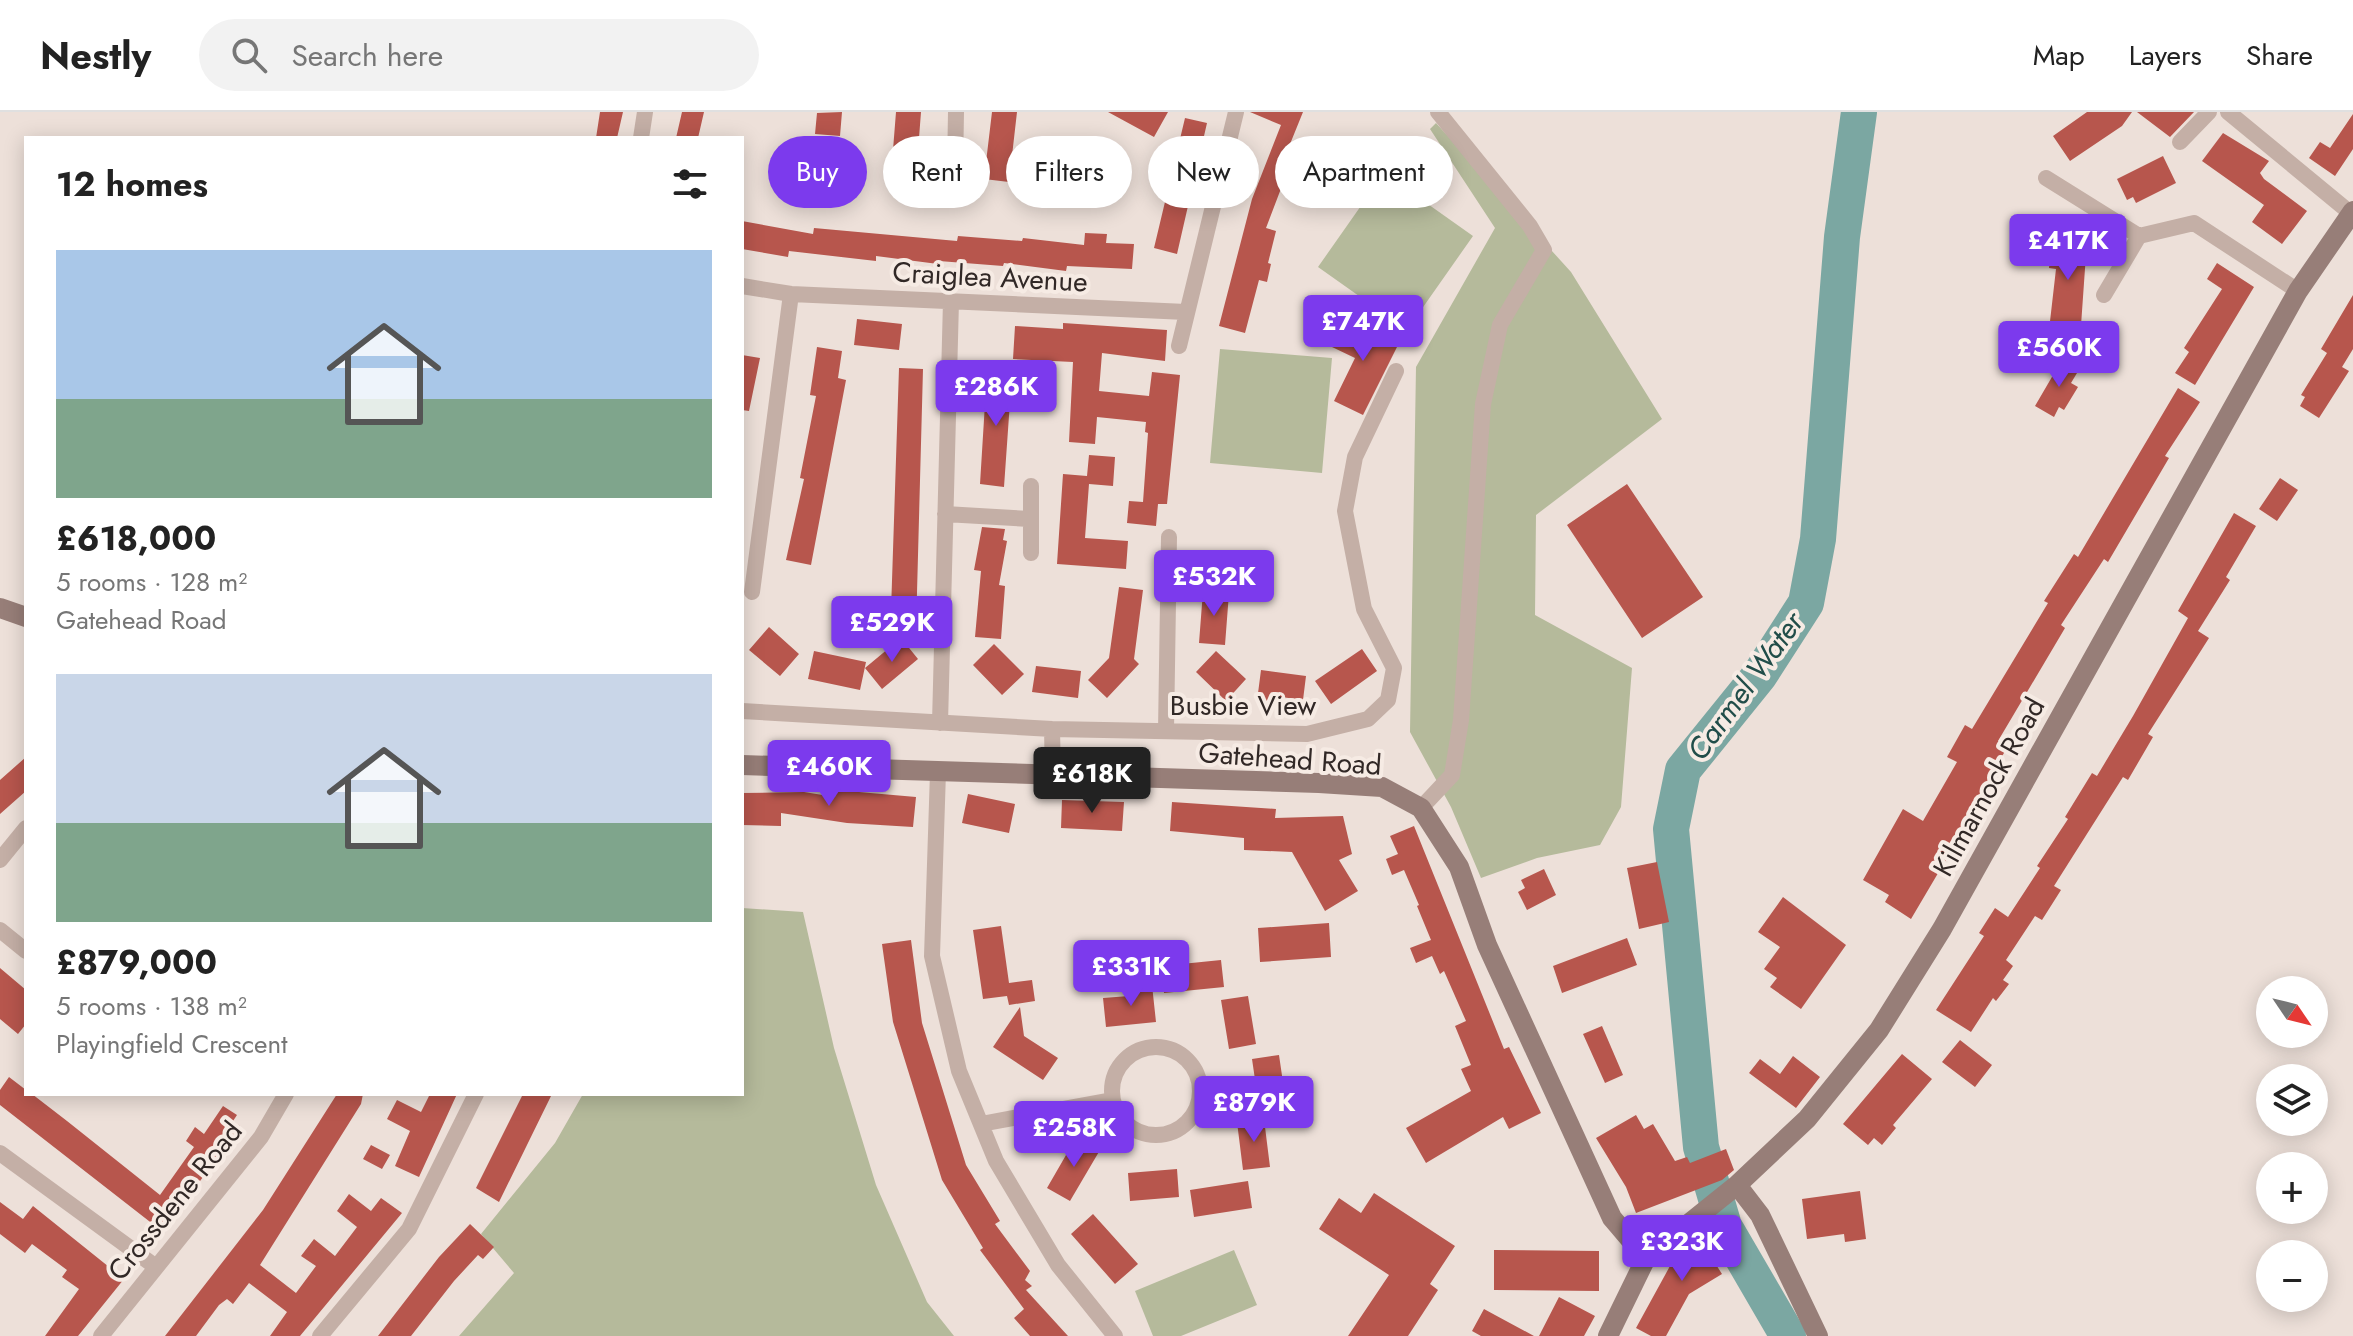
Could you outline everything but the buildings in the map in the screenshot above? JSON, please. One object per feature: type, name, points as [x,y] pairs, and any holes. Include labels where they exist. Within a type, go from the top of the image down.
[{"type":"main road","name":"Kilmarnock Road","points":[[1608,1336],[1646,1258],[1737,1185],[1807,1119],[1879,1030],[1942,929],[2298,291],[2352,214]]},
{"type":"main road","points":[[0,608],[24,616]]},
{"type":"main road","name":"Gatehead Road","points":[[744,765],[1382,787],[1421,808],[1459,867],[1487,945],[1612,1218],[1646,1258]]},
{"type":"main road","points":[[1737,1185],[1760,1215],[1818,1336]]},
{"type":"street","points":[[641,136],[645,112]]},
{"type":"street","points":[[956,112],[956,136]]},
{"type":"street","points":[[1179,346],[1236,112]]},
{"type":"street","points":[[1421,808],[1452,775],[1461,720],[1483,404],[1489,365],[1500,325],[1544,250],[1530,226],[1438,112]]},
{"type":"street","points":[[2180,142],[2209,112]]},
{"type":"street","points":[[2228,112],[2352,214]]},
{"type":"street","points":[[2046,178],[2139,236],[2194,223],[2298,291]]},
{"type":"street","points":[[2104,295],[2139,236]]},
{"type":"street","name":"Craiglea Avenue","points":[[744,286],[791,294],[1186,312]]},
{"type":"street","points":[[752,592],[791,294]]},
{"type":"street","points":[[940,723],[951,301]]},
{"type":"street","name":"Busbie View","points":[[744,711],[1052,729],[1307,734],[1368,719],[1388,700],[1394,668],[1364,609],[1345,511],[1355,457],[1396,371]]},
{"type":"street","points":[[1031,486],[1031,553]]},
{"type":"street","points":[[945,514],[1030,519]]},
{"type":"street","points":[[1166,731],[1169,537]]},
{"type":"street","points":[[1052,729],[1053,777]]},
{"type":"street","points":[[938,772],[932,956],[959,1071],[996,1161],[1058,1265],[1115,1336]]},
{"type":"street","points":[[0,860],[24,830]]},
{"type":"street","points":[[0,930],[24,949]]},
{"type":"street","points":[[1155,1046],[1184,1055],[1198,1076],[1200,1097],[1195,1112],[1185,1124],[1162,1135],[1134,1130],[1122,1120],[1112,1100],[1111,1084],[1121,1061],[1133,1052],[1155,1046]]},
{"type":"street","name":"Crossdene Road","points":[[101,1336],[261,1137],[285,1096]]},
{"type":"street","points":[[320,1336],[409,1229],[475,1096]]},
{"type":"street","points":[[981,1124],[1112,1100]]},
{"type":"street","points":[[0,1153],[156,1267]]},
{"type":"green space","points":[[1436,123],[1448,136],[1435,136],[1430,129]]},
{"type":"green space","points":[[1453,142],[1571,272],[1662,419],[1536,515],[1535,615],[1632,668],[1621,807],[1600,845],[1537,858],[1481,878],[1451,807],[1410,732],[1416,367],[1495,228],[1453,164]]},
{"type":"green space","points":[[1359,208],[1433,208],[1473,236],[1407,330],[1318,267]]},
{"type":"green space","points":[[1220,349],[1332,358],[1322,473],[1210,463]]},
{"type":"green space","points":[[744,908],[803,912],[834,1048],[876,1185],[927,1302],[954,1336],[459,1336],[514,1273],[481,1234],[555,1143],[582,1096],[744,1096]]},
{"type":"green space","points":[[1234,1250],[1257,1305],[1181,1336],[1153,1336],[1135,1291]]},
{"type":"waterway","name":"Carmel Water","points":[[1788,1336],[1724,1226],[1701,1147],[1671,829],[1683,770],[1759,676],[1806,603],[1818,539],[1842,237],[1859,112]]}]
